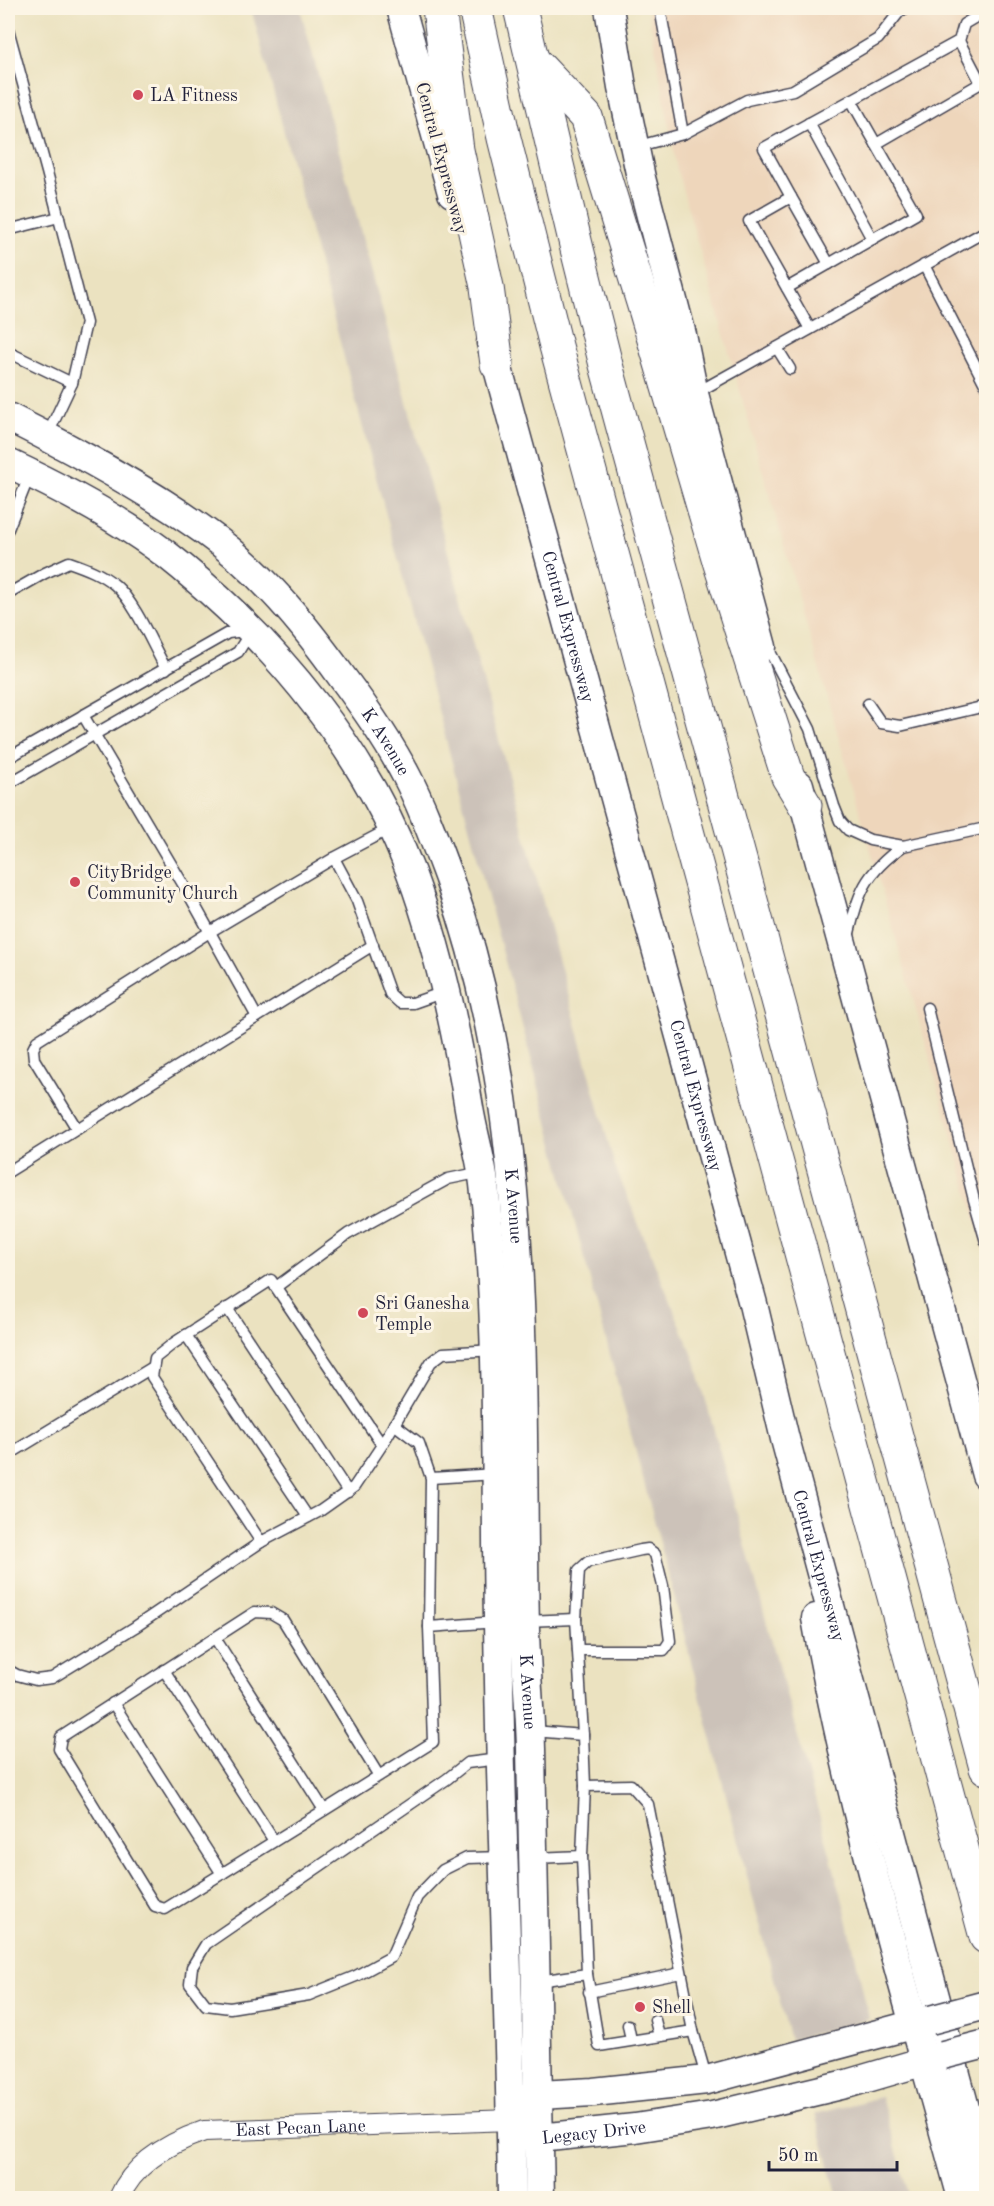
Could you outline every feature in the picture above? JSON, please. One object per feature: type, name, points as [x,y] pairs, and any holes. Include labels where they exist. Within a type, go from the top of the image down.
[{"type":"highway","points":[[439,8],[457,150],[487,287],[496,364]]},
{"type":"highway","points":[[476,8],[504,138],[556,346],[987,1937]]},
{"type":"highway","points":[[520,8],[573,234],[615,398],[987,1768]]},
{"type":"highway","points":[[532,60],[586,117],[720,564],[788,777],[805,805]]},
{"type":"main road","name":"Central Expressway","points":[[401,8],[753,1304],[781,1421],[987,2186]]},
{"type":"main road","points":[[609,8],[634,147],[682,335],[694,394],[987,1474]]},
{"type":"main road","name":"K Avenue","points":[[8,417],[137,488],[208,532],[288,606],[321,647],[381,732],[406,775],[424,813],[467,930],[481,983],[509,1150],[519,1247],[523,1363],[511,1622],[501,1759],[512,2199]]},
{"type":"main road","points":[[19,468],[47,437]]},
{"type":"main road","name":"K Avenue","points":[[19,468],[117,521],[179,564],[252,631],[292,675],[326,718],[361,773],[391,828],[410,871],[427,922],[461,1057],[482,1172],[495,1350],[496,1473],[511,1622],[530,1730],[540,2199]]},
{"type":"main road","points":[[252,631],[288,606]]},
{"type":"main road","points":[[391,828],[424,813]]},
{"type":"main road","points":[[955,1359],[987,1429]]},
{"type":"main road","points":[[781,1421],[835,1716],[867,1846],[934,2058],[962,2199]]},
{"type":"main road","points":[[504,1857],[533,1858]]},
{"type":"main road","name":"Legacy Drive","points":[[987,2005],[707,2080],[593,2092],[539,2095],[511,2120],[539,2138],[635,2128],[712,2116],[850,2083],[987,2044]]},
{"type":"main road","points":[[707,2080],[712,2116]]},
{"type":"street","name":"East Pecan Lane","points":[[119,2199],[124,2186],[146,2162],[178,2140],[204,2131],[511,2120]]},
{"type":"lane","points":[[660,8],[683,134]]},
{"type":"lane","points":[[634,147],[683,134],[747,100],[793,90],[878,39],[900,11],[907,8]]},
{"type":"lane","points":[[876,144],[984,87],[959,41],[964,24],[987,11]]},
{"type":"lane","points":[[8,30],[86,323],[72,383],[47,437]]},
{"type":"lane","points":[[829,264],[764,148],[959,41]]},
{"type":"lane","points":[[787,288],[916,214],[851,100]]},
{"type":"lane","points":[[809,123],[872,239]]},
{"type":"lane","points":[[791,197],[749,221],[810,329]]},
{"type":"lane","points":[[8,230],[59,217]]},
{"type":"lane","points":[[694,394],[987,231]]},
{"type":"lane","points":[[924,265],[987,386]]},
{"type":"lane","points":[[777,348],[790,369]]},
{"type":"lane","points":[[8,352],[72,383]]},
{"type":"lane","points":[[8,529],[19,468]]},
{"type":"lane","points":[[8,594],[69,562],[90,569],[116,586],[136,613],[166,669]]},
{"type":"lane","points":[[755,622],[810,729],[834,806],[840,821],[848,830],[870,840],[903,846],[987,828]]},
{"type":"lane","points":[[8,758],[228,633],[252,631]]},
{"type":"lane","points":[[8,784],[238,652],[252,631]]},
{"type":"lane","points":[[868,704],[881,723],[900,726],[987,706]]},
{"type":"lane","points":[[82,715],[167,857],[257,1017]]},
{"type":"lane","points":[[77,1129],[34,1059],[33,1049],[37,1041],[208,933],[334,858],[391,828]]},
{"type":"lane","points":[[845,951],[855,909],[866,880],[878,865],[903,846]]},
{"type":"lane","points":[[334,858],[357,901],[390,994],[400,1003],[413,1003],[446,991]]},
{"type":"lane","points":[[8,1172],[373,945]]},
{"type":"lane","points":[[927,1008],[972,1191],[987,1242]]},
{"type":"lane","points":[[276,1287],[348,1234],[448,1179],[482,1172]]},
{"type":"lane","points":[[261,1542],[152,1377],[154,1358],[271,1280],[382,1444]]},
{"type":"lane","points":[[227,1308],[348,1492]]},
{"type":"lane","points":[[186,1335],[308,1517]]},
{"type":"lane","points":[[8,1670],[36,1680],[52,1678],[135,1627],[261,1542],[348,1492],[354,1487],[382,1444],[431,1362],[442,1353],[495,1350]]},
{"type":"lane","points":[[8,1455],[153,1367]]},
{"type":"lane","points":[[380,1776],[283,1620],[271,1613],[255,1612],[164,1670],[61,1737],[59,1749],[155,1906],[165,1909],[380,1776],[433,1742],[429,1627],[431,1478],[419,1443],[394,1424]]},
{"type":"lane","points":[[431,1478],[496,1473]]},
{"type":"lane","points":[[578,1650],[664,1650],[670,1641],[663,1586],[655,1554],[648,1549],[641,1550],[588,1562],[579,1570],[576,1619],[585,1786],[582,1856],[587,1974],[599,2046],[693,2031]]},
{"type":"lane","points":[[429,1627],[576,1619]]},
{"type":"lane","points":[[215,1638],[324,1810]]},
{"type":"lane","points":[[164,1670],[274,1841]]},
{"type":"lane","points":[[113,1703],[222,1874]]},
{"type":"lane","points":[[530,1730],[583,1735]]},
{"type":"lane","points":[[501,1759],[467,1763],[206,1944],[192,1967],[190,1984],[206,2006],[230,2008],[309,1995],[356,1976],[391,1957],[417,1897],[443,1870],[467,1858],[504,1857]]},
{"type":"lane","points":[[585,1786],[631,1785],[648,1804],[693,2031],[707,2080]]},
{"type":"lane","points":[[533,1858],[582,1856]]},
{"type":"lane","points":[[589,1992],[622,1990],[681,1973]]},
{"type":"lane","points":[[536,1982],[587,1974]]},
{"type":"lane","points":[[655,2020],[658,2036]]},
{"type":"lane","points":[[628,2025],[631,2040]]},
{"type":"shaded area","points":[[251,8],[300,8],[615,1167],[695,1361],[845,1909],[869,2019],[790,2040],[657,1531]]},
{"type":"shaded area","points":[[648,8],[986,8],[986,1255],[677,170]]},
{"type":"shaded area","points":[[881,2097],[910,2198],[838,2198],[815,2114]]},
{"type":"place","name":"LA Fitness","points":[[138,95]]},
{"type":"place","name":"CityBridge Community Church","points":[[75,882]]},
{"type":"place","name":"Sri Ganesha Temple","points":[[363,1313]]},
{"type":"place","name":"Shell","points":[[640,2007]]}]
